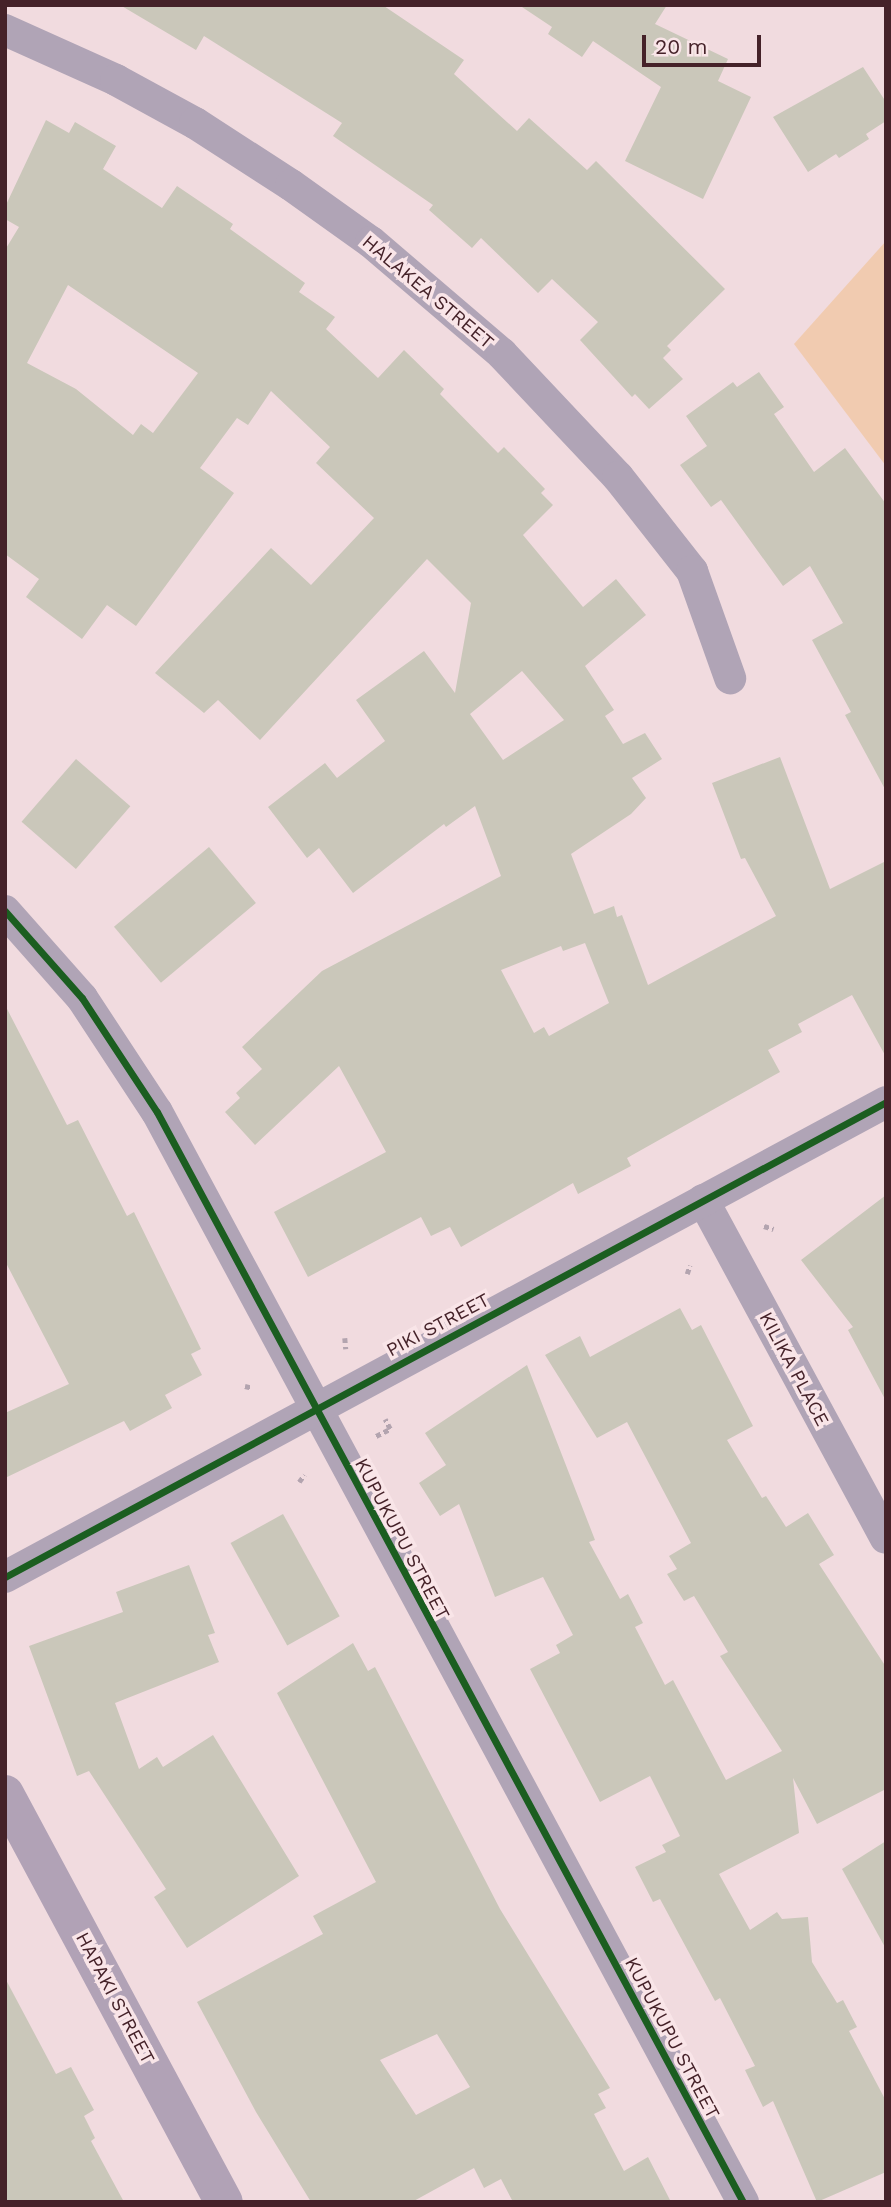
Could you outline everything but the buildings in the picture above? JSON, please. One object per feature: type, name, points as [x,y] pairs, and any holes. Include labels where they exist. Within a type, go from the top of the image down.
[{"type":"street","name":"HALAKEA STREET","points":[[5,30],[116,80],[206,130],[371,242],[502,354],[618,477],[692,572],[730,678]]},
{"type":"street","name":"KUPUKUPU STREET","points":[[5,911],[82,998],[125,1060],[743,2202]]},
{"type":"street","name":"PIKI STREET","points":[[5,1577],[886,1102]]},
{"type":"street","name":"KILIKA PLACE","points":[[703,1200],[886,1538]]},
{"type":"street","name":"HAPAKI STREET","points":[[5,1794],[224,2202]]},
{"type":"path","points":[[764,1226],[774,1229]]},
{"type":"path","points":[[687,1274],[690,1265]]},
{"type":"path","points":[[345,1338],[346,1349]]},
{"type":"path","points":[[245,1386],[254,1388]]},
{"type":"path","points":[[376,1436],[390,1429],[385,1419]]},
{"type":"path","points":[[299,1482],[304,1475]]},
{"type":"shaded area","points":[[886,241],[886,466],[794,344]]},
{"type":"cycle path","points":[[5,911],[82,998],[157,1112],[743,2202]]},
{"type":"cycle path","points":[[5,1577],[886,1102]]}]
